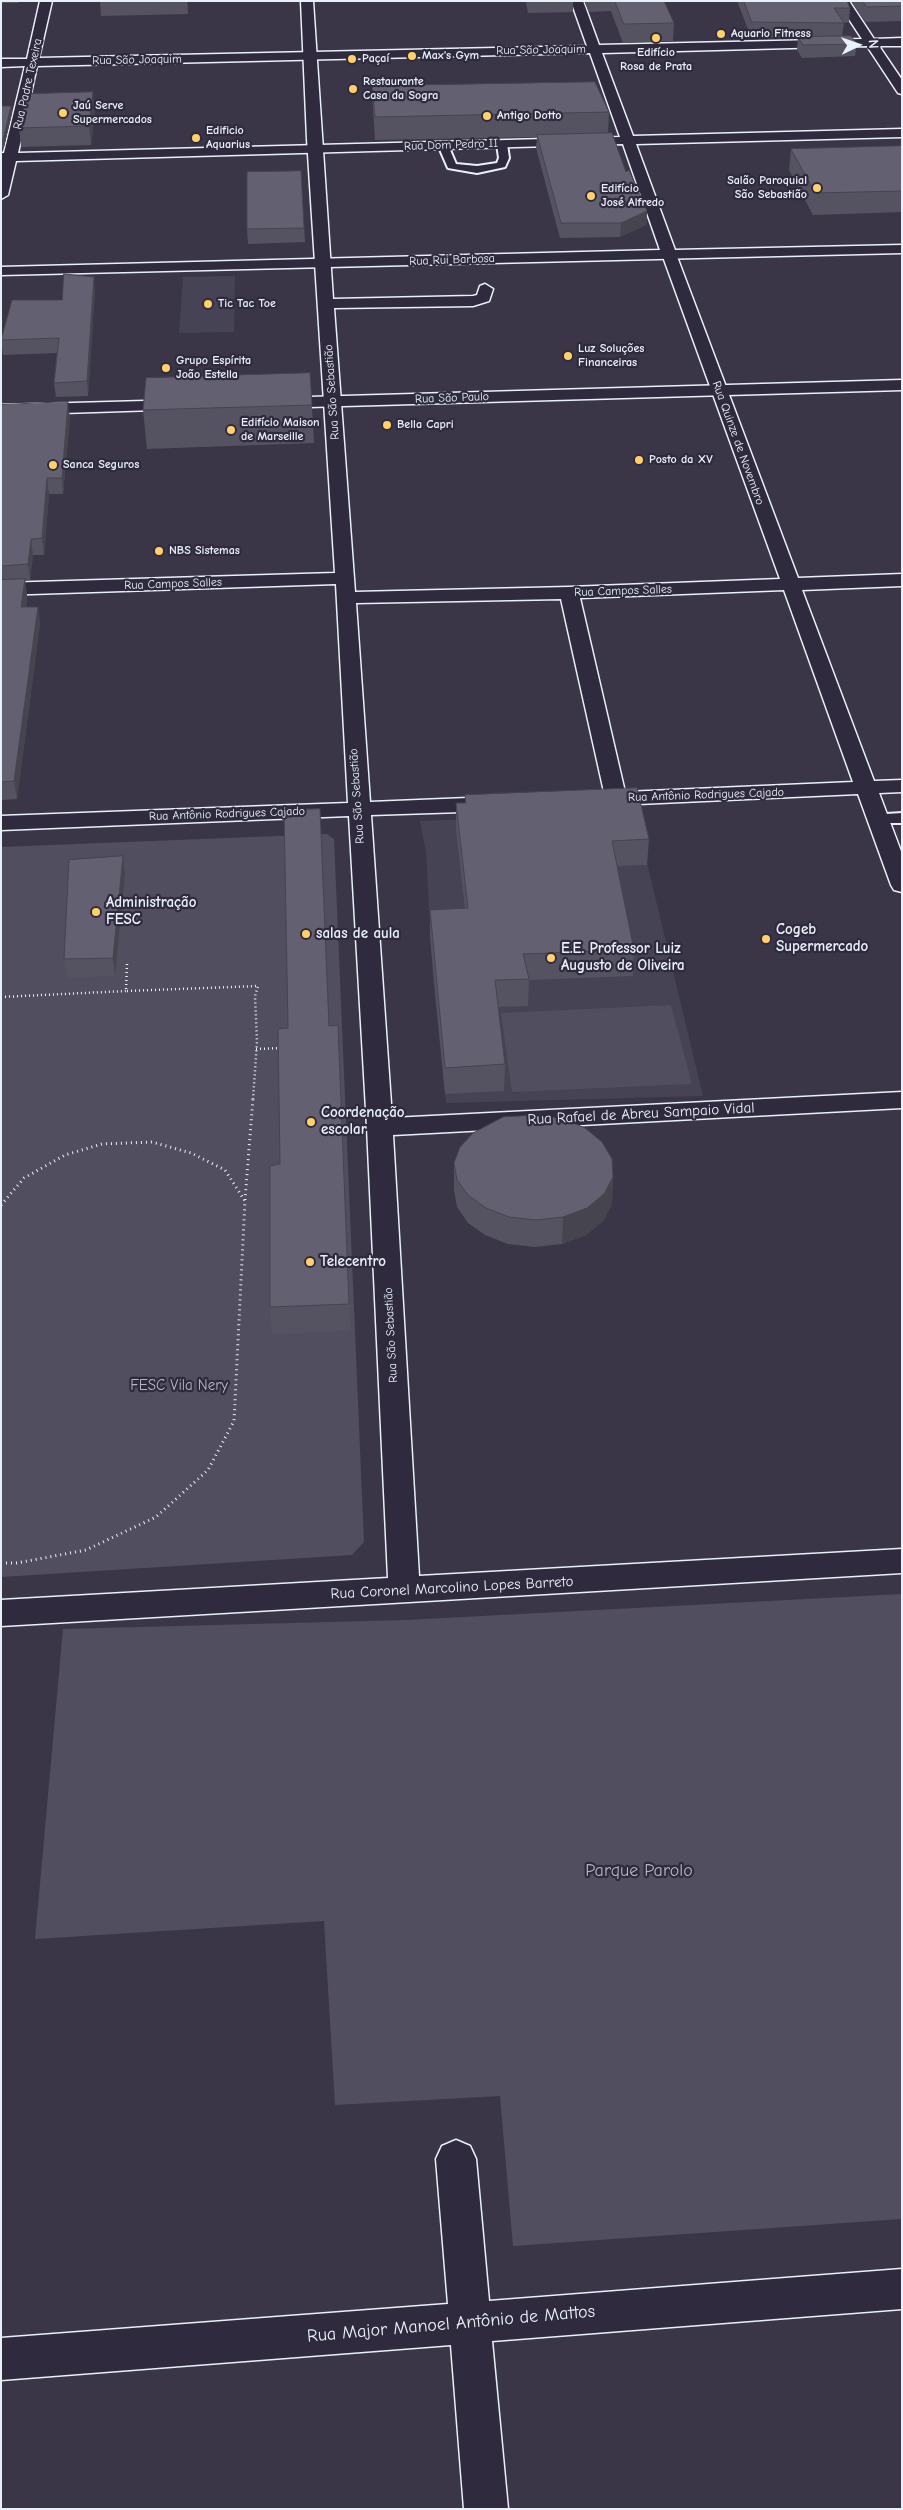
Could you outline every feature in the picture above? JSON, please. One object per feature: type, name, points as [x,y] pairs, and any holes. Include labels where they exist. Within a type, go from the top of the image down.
[{"type":"street","name":"Rua Padre Texeira","points":[[1,195],[6,157],[34,62],[46,1]]},
{"type":"street","name":"Rua São Sebastião","points":[[307,1],[380,1127],[404,1591]]},
{"type":"street","name":"Rua Quinze de Novembro","points":[[577,1],[789,584],[902,885]]},
{"type":"street","points":[[843,1],[902,90]]},
{"type":"street","name":"Rua São Joaquim","points":[[1,63],[902,42]]},
{"type":"street","name":"Rua Dom Pedro II","points":[[6,157],[902,133]]},
{"type":"street","name":"Rua Rui Barbosa","points":[[1,271],[902,249]]},
{"type":"street","points":[[326,304],[473,301],[484,298],[485,289]]},
{"type":"street","name":"Rua São Paulo","points":[[257,403],[902,385]]},
{"type":"street","points":[[1,410],[198,404]]},
{"type":"street","name":"Rua Campos Salles","points":[[1,589],[345,578]]},
{"type":"street","name":"Rua Campos Salles","points":[[345,598],[569,593],[902,580]]},
{"type":"street","points":[[569,593],[616,799]]},
{"type":"street","name":"Rua Antônio Rodrigues Cajado","points":[[577,800],[902,786]]},
{"type":"street","name":"Rua Antônio Rodrigues Cajado","points":[[1,823],[508,803]]},
{"type":"street","name":"Rua Rafael de Abreu Sampaio Vidal","points":[[380,1127],[902,1100]]},
{"type":"street","name":"Rua Coronel Marcolino Lopes Barreto","points":[[1,1613],[902,1561]]},
{"type":"street","points":[[456,2159],[486,2509]]},
{"type":"street","name":"Rua Major Manoel Antônio de Mattos","points":[[1,2359],[902,2289]]},
{"type":"lane","points":[[443,145],[452,166],[477,169],[501,165],[504,158],[502,144]]},
{"type":"lane","points":[[876,819],[902,818]]},
{"type":"path","points":[[126,991],[127,964]]},
{"type":"path","points":[[1,997],[258,986],[234,1421],[208,1470],[156,1517],[86,1550],[16,1563],[1,1563]]},
{"type":"path","points":[[256,1049],[285,1048]]},
{"type":"path","points":[[1,1205],[24,1178],[65,1155],[102,1144],[152,1142],[191,1153],[225,1170],[245,1201]]},
{"type":"shaded area","name":"Tic Tac Toe","points":[[235,276],[234,332],[179,333],[183,277]]},
{"type":"shaded area","name":"E.E. Professor Luiz Augusto de Oliveira","points":[[635,813],[703,1096],[446,1103],[433,978],[426,853],[420,821]]},
{"type":"green space","name":"FESC Vila Nery","points":[[327,834],[334,839],[364,1542],[352,1555],[1,1577],[1,847]]},
{"type":"green space","points":[[671,1005],[692,1084],[512,1092],[501,1013]]},
{"type":"green space","name":"Parque Parolo","points":[[902,1594],[902,2219],[513,2246],[500,2096],[335,2105],[324,1921],[35,1939],[63,1629],[406,1620]]},
{"type":"building","points":[[615,1],[664,1],[674,23],[624,24]]},
{"type":"building","points":[[744,1],[847,1],[850,8],[834,8],[844,23],[752,22]]},
{"type":"building","points":[[863,1],[902,1],[902,6],[867,7]]},
{"type":"building","points":[[851,36],[857,44],[803,45],[798,37]]},
{"type":"building","points":[[595,82],[609,112],[375,117],[372,86]]},
{"type":"building","points":[[93,92],[89,126],[19,128],[27,94]]},
{"type":"building","points":[[1,106],[11,106],[3,140],[1,140]]},
{"type":"building","points":[[612,133],[626,172],[629,170],[647,211],[621,223],[561,223],[537,135]]},
{"type":"building","points":[[902,146],[902,191],[815,193],[791,149]]},
{"type":"building","points":[[301,171],[304,228],[247,229],[247,172]]},
{"type":"building","points":[[64,274],[94,277],[87,381],[54,383],[59,338],[1,340],[12,300],[62,300]]},
{"type":"building","points":[[310,373],[312,405],[143,410],[146,378]]},
{"type":"building","points":[[68,402],[62,478],[47,478],[42,538],[31,539],[28,564],[1,566],[1,405]]},
{"type":"building","points":[[25,579],[21,607],[38,607],[14,781],[1,782],[1,580]]},
{"type":"building","points":[[637,788],[649,839],[612,841],[634,950],[523,954],[529,979],[495,980],[505,1064],[445,1068],[430,910],[468,908],[456,803],[466,803],[465,795]]},
{"type":"building","points":[[320,809],[329,1026],[338,1025],[349,1304],[270,1307],[270,1166],[280,1164],[278,1029],[288,1028],[284,810]]},
{"type":"building","name":"Administração FESC","points":[[123,856],[113,958],[64,959],[69,860]]},
{"type":"building","points":[[540,1115],[564,1119],[585,1128],[602,1142],[612,1159],[613,1177],[604,1194],[587,1208],[563,1217],[536,1220],[509,1217],[486,1208],[468,1195],[457,1180],[454,1163],[460,1147],[473,1133],[503,1117]]},
{"type":"place","name":"Aquario Fitness","points":[[721,34]]},
{"type":"place","name":"Edifício Rosa de Prata","points":[[656,38]]},
{"type":"place","name":"Max's Gym","points":[[412,56]]},
{"type":"place","name":"Paçaí","points":[[352,59]]},
{"type":"place","name":"Restaurante Casa da Sogra","points":[[353,89]]},
{"type":"place","name":"Jaú Serve Supermercados","points":[[63,113]]},
{"type":"place","name":"Antigo Dotto","points":[[487,116]]},
{"type":"place","name":"Edificio Aquarius","points":[[196,138]]},
{"type":"place","name":"Salão Paroquial São Sebastião","points":[[817,188]]},
{"type":"place","name":"Edifício José Alfredo","points":[[591,196]]},
{"type":"place","name":"Tic Tac Toe","points":[[208,304]]},
{"type":"place","name":"Luz Soluções Financeiras","points":[[568,356]]},
{"type":"place","name":"Grupo Espírita João Estella","points":[[166,368]]},
{"type":"place","name":"Bella Capri","points":[[387,425]]},
{"type":"place","name":"Edifício Maison de Marseille","points":[[231,430]]},
{"type":"place","name":"Posto da XV","points":[[639,460]]},
{"type":"place","name":"Sanca Seguros","points":[[53,465]]},
{"type":"place","name":"NBS Sistemas","points":[[159,551]]},
{"type":"place","name":"Administração FESC","points":[[96,912]]},
{"type":"place","name":"salas de aula","points":[[306,934]]},
{"type":"place","name":"Cogeb Supermercado","points":[[766,939]]},
{"type":"place","name":"E.E. Professor Luiz Augusto de Oliveira","points":[[551,958]]},
{"type":"place","name":"Coordenação escolar","points":[[311,1122]]},
{"type":"place","name":"Telecentro","points":[[310,1262]]}]
